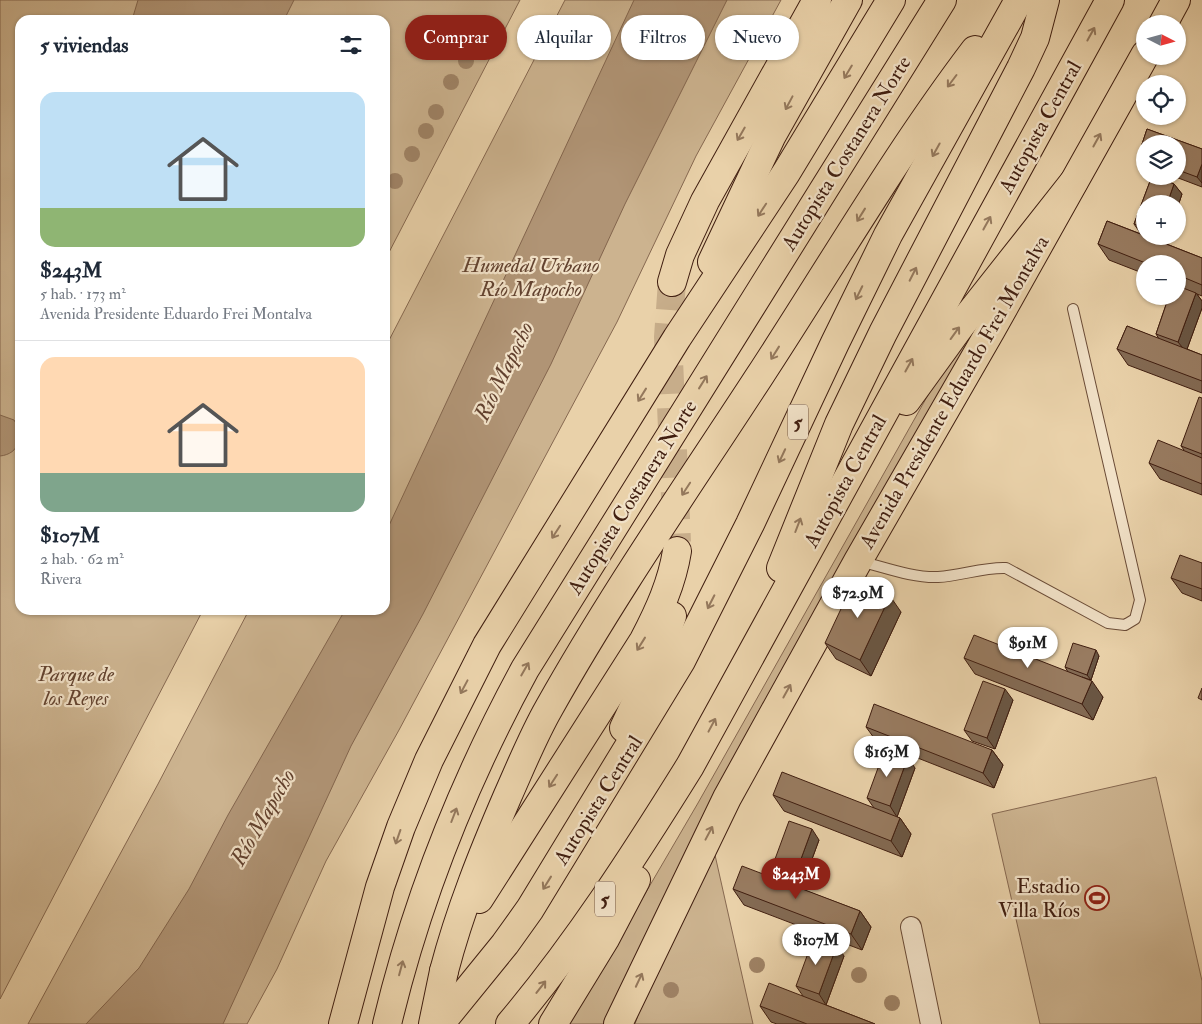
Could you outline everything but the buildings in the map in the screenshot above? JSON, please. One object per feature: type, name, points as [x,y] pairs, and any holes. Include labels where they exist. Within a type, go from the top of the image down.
[{"type":"main road","points":[[672,282],[680,255],[705,201],[817,0]]},
{"type":"main road","points":[[677,338],[771,137],[848,0]]},
{"type":"main road","name":"Autopista Costanera Norte","points":[[343,1024],[380,887],[401,827],[429,760],[459,697],[524,582],[677,338],[786,173],[891,0]]},
{"type":"main road","name":"Autopista Costanera Norte","points":[[388,1020],[420,907],[459,802],[524,669],[942,0]]},
{"type":"main road","points":[[433,1024],[455,930],[479,861],[527,751],[549,708],[612,602],[766,366],[891,168],[950,83],[1014,0]]},
{"type":"main road","name":"Autopista Central","points":[[440,1024],[515,930],[572,841],[681,661],[750,524],[888,235],[1019,0]]},
{"type":"main road","points":[[734,684],[843,416],[916,268],[1021,68],[1035,38],[1045,0]]},
{"type":"main road","name":"Autopista Central","points":[[510,1024],[577,940],[629,863],[690,766],[1110,0]]},
{"type":"main road","points":[[1168,15],[1176,0]]},
{"type":"main road","name":"Avenida Presidente Eduardo Frei Montalva","points":[[618,1024],[705,840],[858,561],[1139,65]]},
{"type":"main road","points":[[835,500],[961,325],[1073,183]]},
{"type":"main road","points":[[442,980],[492,876],[644,640],[661,608],[674,573],[677,546],[679,578],[670,623],[659,654],[572,841]]},
{"type":"main road","points":[[553,1024],[626,900],[690,766]]},
{"type":"street","points":[[911,927],[931,1024]]},
{"type":"lane","points":[[858,561],[938,577],[992,568],[1006,568],[1108,623],[1125,625],[1134,619],[1140,600],[1073,309]]},
{"type":"green space","name":"Parque de los Reyes","points":[[0,0],[520,0],[507,25],[507,15],[405,15],[405,60],[489,60],[390,250],[390,15],[15,15],[15,615],[200,615],[0,999]]},
{"type":"green space","name":"Humedal Urbano Río Mapocho","points":[[565,0],[781,0],[773,15],[715,15],[715,60],[748,60],[696,156],[617,322],[399,730],[326,861],[277,969],[247,1024],[28,1024],[158,784],[246,615],[390,615],[390,338],[534,60],[611,60],[611,15],[557,15]]},
{"type":"green space","points":[[994,297],[642,947],[604,1024],[569,1024],[698,803],[932,388]]},
{"type":"green space","name":"Estadio Villa Ríos","points":[[1156,777],[1202,981],[1202,1024],[1040,1024],[992,814]]},
{"type":"green space","points":[[715,855],[753,1024],[635,1024],[639,1012]]},
{"type":"water","points":[[138,0],[294,0],[286,15],[134,15]]},
{"type":"water","points":[[634,0],[727,0],[720,15],[715,15],[715,24],[705,44],[705,15],[627,15]]},
{"type":"water","name":"Río Mapocho","points":[[621,28],[621,60],[697,60],[625,204],[551,364],[423,614],[351,746],[223,1024],[86,1024],[139,968],[189,889],[228,815],[342,615],[390,615],[390,523],[606,60],[611,60],[611,49]]},
{"type":"water","points":[[0,415],[15,422],[15,449],[0,456]]},
{"type":"tunnel","points":[[672,282],[668,337],[677,542]]},
{"type":"place","name":"Estadio Villa Ríos","points":[[1097,898]]}]
